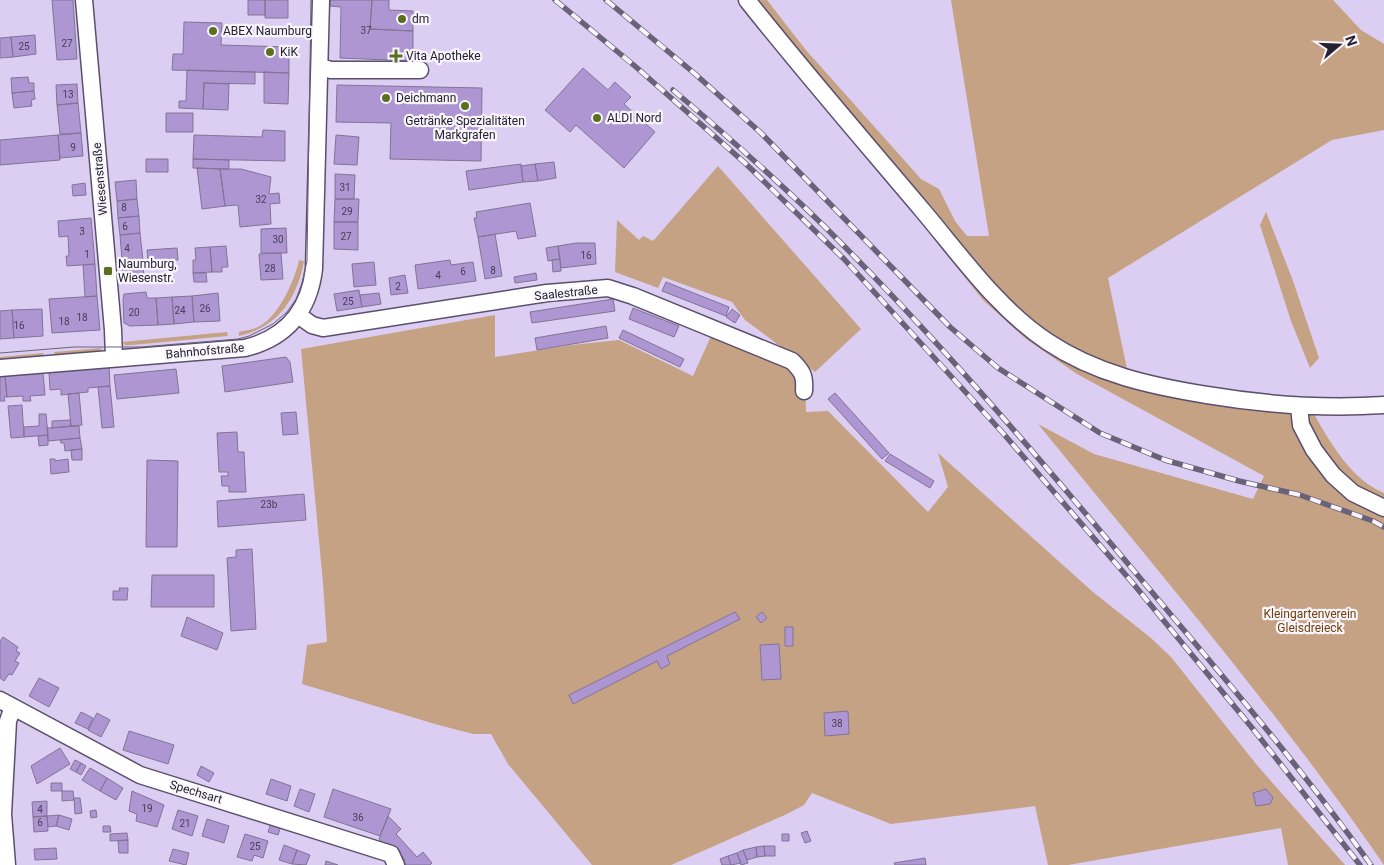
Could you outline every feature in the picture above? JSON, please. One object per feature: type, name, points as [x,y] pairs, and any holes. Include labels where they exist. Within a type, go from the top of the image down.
[{"type":"street","name":"Wiesenstraße","points":[[84,0],[114,358]]},
{"type":"street","name":"Bahnhofstraße","points":[[0,368],[245,348],[275,336],[290,325],[298,315],[309,293],[314,269],[322,0]]},
{"type":"street","points":[[747,0],[790,54],[984,282],[1024,324],[1048,342],[1129,380],[1162,387],[1249,402],[1299,407],[1349,408],[1384,405]]},
{"type":"street","points":[[320,67],[331,70],[420,70]]},
{"type":"street","name":"Saalestraße","points":[[298,315],[312,325],[324,328],[547,293],[608,288],[633,296],[792,361],[799,368],[804,378],[804,391]]},
{"type":"street","points":[[1299,407],[1300,425],[1314,450],[1333,474],[1353,493],[1384,508]]},
{"type":"street","points":[[6,704],[8,721],[3,814],[8,865]]},
{"type":"street","name":"Spechsart","points":[[6,704],[140,775],[391,854],[396,865]]},
{"type":"green space","name":"Kleingartenverein Gleisdreieck","points":[[738,0],[767,0],[805,49],[921,179],[939,189],[955,221],[967,236],[989,236],[951,0],[1333,0],[1361,30],[1384,44],[1384,130],[1332,140],[1108,278],[1127,369],[1173,383],[1306,400],[1329,440],[1348,466],[1371,486],[1384,493],[1384,865],[1344,808],[1259,696],[1038,424],[1094,454],[1253,499],[1264,476],[1077,374],[1026,339],[983,300],[867,155]]},
{"type":"green space","points":[[718,166],[861,329],[815,372],[745,320],[732,302],[663,277],[658,288],[615,272],[617,220],[639,240],[643,236],[653,241]]},
{"type":"green space","points":[[1266,212],[1292,278],[1319,358],[1310,368],[1291,321],[1260,225]]},
{"type":"green space","points":[[299,260],[304,261],[301,275],[291,299],[284,309],[265,326],[239,336],[239,332],[258,327],[272,316],[290,288]]},
{"type":"green space","points":[[495,315],[495,357],[571,345],[619,340],[693,376],[712,334],[788,363],[805,378],[806,412],[828,411],[928,512],[948,487],[938,453],[1093,592],[1151,638],[1171,657],[1256,764],[1345,865],[1288,865],[1281,828],[1068,865],[1048,865],[1035,806],[891,824],[812,793],[804,805],[787,814],[671,865],[592,865],[508,764],[491,734],[473,734],[435,724],[302,684],[307,645],[327,642],[301,349]]},
{"type":"green space","points":[[227,332],[228,336],[132,345],[125,345],[122,342]]},
{"type":"green space","points":[[102,348],[97,353],[55,356],[54,352]]},
{"type":"green space","points":[[43,353],[44,356],[0,360],[0,357]]},
{"type":"building","points":[[52,0],[73,0],[77,59],[57,60]]},
{"type":"building","points":[[248,0],[265,0],[265,15],[248,15]]},
{"type":"building","points":[[265,0],[288,0],[288,18],[265,18]]},
{"type":"building","points":[[330,0],[372,0],[370,29],[413,31],[413,61],[340,58],[341,7],[330,6]]},
{"type":"building","points":[[372,0],[389,0],[389,10],[413,11],[413,31],[370,29]]},
{"type":"building","points":[[184,22],[222,23],[221,45],[289,47],[289,73],[172,70],[173,54],[183,54]]},
{"type":"building","points":[[35,35],[36,54],[13,57],[11,37]]},
{"type":"building","points":[[11,37],[13,57],[0,58],[0,38]]},
{"type":"building","name":"ALDI Nord","points":[[583,68],[608,90],[615,82],[631,97],[624,104],[655,132],[624,168],[576,125],[570,132],[545,110]]},
{"type":"building","points":[[187,70],[255,72],[255,84],[204,83],[203,109],[179,108],[179,101],[186,101]]},
{"type":"building","points":[[264,72],[289,73],[288,104],[264,103]]},
{"type":"building","points":[[28,77],[29,83],[34,83],[34,91],[12,93],[11,78]]},
{"type":"building","points":[[204,83],[229,84],[228,110],[203,109]]},
{"type":"building","points":[[77,84],[78,103],[57,105],[56,85]]},
{"type":"building","points":[[337,85],[482,88],[481,161],[390,159],[391,123],[336,122]]},
{"type":"building","points":[[34,91],[35,99],[31,100],[32,106],[14,108],[12,93]]},
{"type":"building","points":[[78,103],[81,133],[60,134],[57,105]]},
{"type":"building","points":[[166,113],[193,113],[193,132],[166,132]]},
{"type":"building","points":[[263,130],[285,131],[285,161],[193,159],[194,135],[262,137]]},
{"type":"building","points":[[81,133],[83,156],[60,158],[58,135]]},
{"type":"building","points":[[58,135],[60,160],[0,165],[0,140]]},
{"type":"building","points":[[336,135],[359,137],[357,165],[334,164]]},
{"type":"building","points":[[146,159],[168,159],[168,172],[146,172]]},
{"type":"building","points":[[193,159],[229,160],[229,169],[193,168]]},
{"type":"building","points":[[554,162],[556,178],[538,181],[535,164]]},
{"type":"building","points":[[521,164],[523,182],[469,190],[466,171]]},
{"type":"building","points":[[535,164],[538,181],[523,182],[521,166]]},
{"type":"building","points":[[197,168],[220,169],[225,206],[202,209]]},
{"type":"building","points":[[220,169],[241,169],[271,177],[269,194],[279,193],[280,203],[270,204],[271,224],[240,227],[238,205],[225,206]]},
{"type":"building","points":[[335,174],[355,175],[354,199],[335,199]]},
{"type":"building","points":[[136,180],[137,199],[117,201],[115,182]]},
{"type":"building","points":[[85,183],[86,195],[73,196],[72,185]]},
{"type":"building","points":[[137,199],[139,216],[118,218],[117,201]]},
{"type":"building","points":[[335,199],[359,199],[358,222],[334,222]]},
{"type":"building","points":[[530,203],[536,236],[518,239],[516,231],[478,237],[474,218],[477,218],[476,212]]},
{"type":"building","points":[[139,216],[140,233],[120,235],[118,218]]},
{"type":"building","points":[[91,218],[95,264],[67,266],[66,256],[69,256],[68,236],[59,237],[58,221]]},
{"type":"building","points":[[334,222],[358,222],[358,250],[334,249]]},
{"type":"building","points":[[286,228],[287,253],[261,253],[261,229]]},
{"type":"building","points":[[140,233],[143,260],[122,261],[120,235]]},
{"type":"building","points":[[495,234],[502,276],[485,279],[478,237]]},
{"type":"building","points":[[576,243],[595,243],[596,264],[561,268],[558,246]]},
{"type":"building","points":[[226,246],[228,267],[222,267],[222,272],[212,272],[210,247]]},
{"type":"building","points":[[558,246],[560,259],[548,261],[546,248]]},
{"type":"building","points":[[210,247],[212,272],[193,273],[193,260],[196,260],[195,248]]},
{"type":"building","points":[[177,248],[178,260],[148,262],[147,250]]},
{"type":"building","points":[[281,253],[283,279],[261,280],[259,254]]},
{"type":"building","points":[[560,259],[561,271],[553,272],[552,260]]},
{"type":"building","points":[[143,260],[144,282],[124,283],[122,261]]},
{"type":"building","points":[[450,260],[451,265],[473,262],[476,281],[418,289],[415,265]]},
{"type":"building","points":[[374,262],[376,285],[354,287],[352,264]]},
{"type":"building","points":[[95,264],[97,296],[85,297],[83,265]]},
{"type":"building","points":[[193,273],[206,273],[207,282],[194,282]]},
{"type":"building","points":[[536,273],[537,280],[515,283],[514,277]]},
{"type":"building","points":[[405,275],[408,293],[391,295],[389,278]]},
{"type":"building","points":[[666,282],[729,307],[726,316],[662,291]]},
{"type":"building","points":[[359,290],[362,307],[337,311],[334,294]]},
{"type":"building","points":[[146,292],[147,298],[156,298],[158,325],[130,326],[124,323],[124,294]]},
{"type":"building","points":[[218,293],[220,321],[194,322],[192,296]]},
{"type":"building","points":[[379,293],[381,304],[362,307],[360,295]]},
{"type":"building","points":[[97,296],[100,330],[52,333],[49,299]]},
{"type":"building","points":[[192,296],[194,322],[174,324],[172,297]]},
{"type":"building","points":[[172,297],[174,324],[158,325],[156,298]]},
{"type":"building","points":[[613,299],[615,311],[532,323],[530,312]]},
{"type":"building","points":[[633,308],[679,326],[674,337],[629,319]]},
{"type":"building","points":[[42,309],[43,336],[14,338],[12,310]]},
{"type":"building","points":[[732,309],[740,315],[735,323],[726,317]]},
{"type":"building","points":[[12,310],[14,338],[0,339],[0,311]]},
{"type":"building","points":[[606,326],[608,338],[537,350],[535,338]]},
{"type":"building","points":[[623,330],[684,359],[680,367],[619,338]]},
{"type":"building","points":[[286,357],[290,362],[293,382],[225,392],[222,366]]},
{"type":"building","points":[[109,367],[110,386],[88,388],[88,392],[61,395],[61,389],[50,390],[49,372]]},
{"type":"building","points":[[176,369],[179,393],[117,399],[114,375]]},
{"type":"building","points":[[43,373],[45,395],[30,396],[31,401],[23,401],[23,396],[7,397],[5,376]]},
{"type":"building","points":[[0,376],[5,376],[7,397],[4,397],[5,401],[0,401]]},
{"type":"building","points":[[110,386],[114,427],[102,428],[98,387]]},
{"type":"building","points":[[79,393],[82,425],[71,426],[68,394]]},
{"type":"building","points":[[835,393],[889,453],[882,459],[828,399]]},
{"type":"building","points":[[22,405],[24,437],[11,438],[8,406]]},
{"type":"building","points":[[296,412],[298,434],[283,435],[281,413]]},
{"type":"building","points":[[39,414],[46,414],[48,435],[24,437],[24,427],[39,426]]},
{"type":"building","points":[[70,420],[71,426],[52,428],[52,421]]},
{"type":"building","points":[[79,426],[80,438],[48,441],[47,428]]},
{"type":"building","points":[[237,432],[238,452],[244,452],[246,492],[229,492],[229,486],[222,486],[221,476],[228,476],[228,472],[219,472],[217,433]]},
{"type":"building","points":[[48,435],[48,445],[39,446],[38,436]]},
{"type":"building","points":[[80,438],[82,449],[65,451],[64,443],[61,443],[60,440]]},
{"type":"building","points":[[82,449],[82,460],[72,460],[71,450]]},
{"type":"building","points":[[890,454],[934,481],[930,488],[885,461]]},
{"type":"building","points":[[50,459],[55,459],[55,461],[68,459],[69,472],[51,474]]},
{"type":"building","points":[[147,460],[178,461],[177,547],[146,547]]},
{"type":"building","points":[[304,494],[306,520],[218,527],[217,501]]},
{"type":"building","points":[[252,549],[256,629],[231,631],[227,558],[236,557],[236,550]]},
{"type":"building","points":[[152,575],[214,575],[214,607],[151,607]]},
{"type":"building","points":[[119,588],[128,588],[127,600],[113,600],[113,591],[120,591]]},
{"type":"building","points":[[735,612],[740,619],[667,656],[670,664],[661,669],[657,661],[573,704],[569,695]]},
{"type":"building","points":[[762,612],[767,618],[761,623],[756,617]]},
{"type":"building","points":[[187,617],[223,633],[217,650],[181,636]]},
{"type":"building","points":[[785,627],[793,627],[793,646],[785,646]]},
{"type":"building","points":[[3,637],[18,647],[16,651],[20,653],[15,661],[19,663],[12,675],[9,674],[4,681],[0,678],[0,641]]},
{"type":"building","points":[[779,644],[781,679],[762,680],[760,645]]},
{"type":"building","points":[[39,678],[59,688],[49,707],[29,696]]},
{"type":"building","points":[[848,711],[849,734],[825,736],[824,713]]},
{"type":"building","points":[[81,712],[93,718],[88,729],[75,723]]},
{"type":"building","points":[[97,713],[110,720],[101,737],[88,730]]},
{"type":"building","points":[[129,731],[174,745],[168,764],[123,750]]},
{"type":"building","points":[[60,748],[70,764],[37,784],[31,766]]},
{"type":"building","points":[[75,760],[81,763],[76,772],[70,769]]},
{"type":"building","points":[[81,763],[86,766],[81,775],[76,772]]},
{"type":"building","points":[[201,766],[214,773],[209,782],[197,775]]},
{"type":"building","points":[[90,768],[107,778],[100,791],[82,780]]},
{"type":"building","points":[[107,778],[123,788],[116,800],[100,791]]},
{"type":"building","points":[[271,779],[291,786],[287,801],[266,794]]},
{"type":"building","points":[[51,783],[62,783],[62,791],[51,791]]},
{"type":"building","points":[[300,789],[315,794],[309,812],[294,806]]},
{"type":"building","points":[[333,789],[391,809],[380,836],[324,817]]},
{"type":"building","points":[[1266,789],[1273,798],[1270,804],[1256,806],[1253,793]]},
{"type":"building","points":[[62,791],[73,791],[74,800],[62,801]]},
{"type":"building","points":[[132,791],[164,805],[157,827],[136,821],[137,814],[129,811]]},
{"type":"building","points":[[74,798],[80,798],[82,813],[75,814]]},
{"type":"building","points":[[47,801],[47,816],[33,817],[32,802]]},
{"type":"building","points":[[96,810],[97,817],[91,818],[90,811]]},
{"type":"building","points":[[178,810],[198,816],[192,836],[172,829]]},
{"type":"building","points":[[59,815],[56,826],[48,827],[47,816]]},
{"type":"building","points":[[59,815],[72,819],[69,830],[56,826]]},
{"type":"building","points":[[47,816],[48,831],[34,832],[33,817]]},
{"type":"building","points":[[388,816],[401,829],[396,834],[417,857],[423,852],[432,863],[430,865],[406,865],[403,861],[405,860],[387,843],[385,845],[379,839]]},
{"type":"building","points":[[207,819],[229,826],[224,843],[202,836]]},
{"type":"building","points":[[272,820],[282,823],[278,835],[268,832]]},
{"type":"building","points":[[103,826],[110,826],[111,832],[103,832]]},
{"type":"building","points":[[807,831],[811,841],[805,843],[801,833]]},
{"type":"building","points":[[127,833],[128,840],[110,841],[110,834]]},
{"type":"building","points":[[245,834],[268,841],[263,858],[254,855],[252,861],[237,857]]},
{"type":"building","points":[[782,834],[789,834],[789,841],[782,841]]},
{"type":"building","points":[[128,840],[128,853],[119,853],[118,841]]},
{"type":"building","points":[[284,845],[297,850],[292,864],[279,860]]},
{"type":"building","points":[[764,846],[765,856],[757,857],[756,847]]},
{"type":"building","points":[[764,846],[775,846],[775,856],[765,856]]},
{"type":"building","points":[[756,847],[757,857],[747,860],[743,850]]},
{"type":"building","points":[[56,848],[57,859],[35,860],[34,849]]},
{"type":"building","points":[[173,849],[189,853],[186,865],[169,861]]},
{"type":"building","points":[[297,850],[310,855],[306,865],[292,864]]},
{"type":"building","points":[[743,850],[748,863],[741,865],[737,853]]},
{"type":"building","points":[[737,853],[741,863],[731,865],[728,856]]},
{"type":"building","points":[[728,856],[731,865],[722,865],[720,859]]},
{"type":"building","points":[[925,858],[926,865],[895,865],[894,863]]},
{"type":"building","points":[[326,861],[338,865],[325,865]]},
{"type":"tram line","points":[[0,353],[74,347],[141,347],[238,339],[249,336],[273,324],[287,312],[296,299],[307,261],[311,0]]},
{"type":"railway","points":[[555,0],[636,67],[745,163],[844,259],[1002,432],[1131,581],[1253,729],[1360,865]]},
{"type":"railway","points":[[606,0],[694,73],[761,133],[950,327],[998,368],[1100,433],[1165,460],[1239,481],[1300,495],[1373,521],[1384,527]]},
{"type":"railway","points":[[673,90],[750,157],[825,227],[941,348],[1088,516],[1250,710],[1371,865]]},
{"type":"place","name":"dm","points":[[402,19]]},
{"type":"place","name":"ABEX Naumburg","points":[[213,31]]},
{"type":"place","name":"KiK","points":[[270,52]]},
{"type":"place","name":"Vita Apotheke","points":[[396,56]]},
{"type":"place","name":"Deichmann","points":[[386,98]]},
{"type":"place","name":"Getränke Spezialitäten Markgrafen","points":[[465,106]]},
{"type":"place","name":"ALDI Nord","points":[[597,118]]},
{"type":"place","name":"Naumburg, Wiesenstr.","points":[[108,271]]}]
